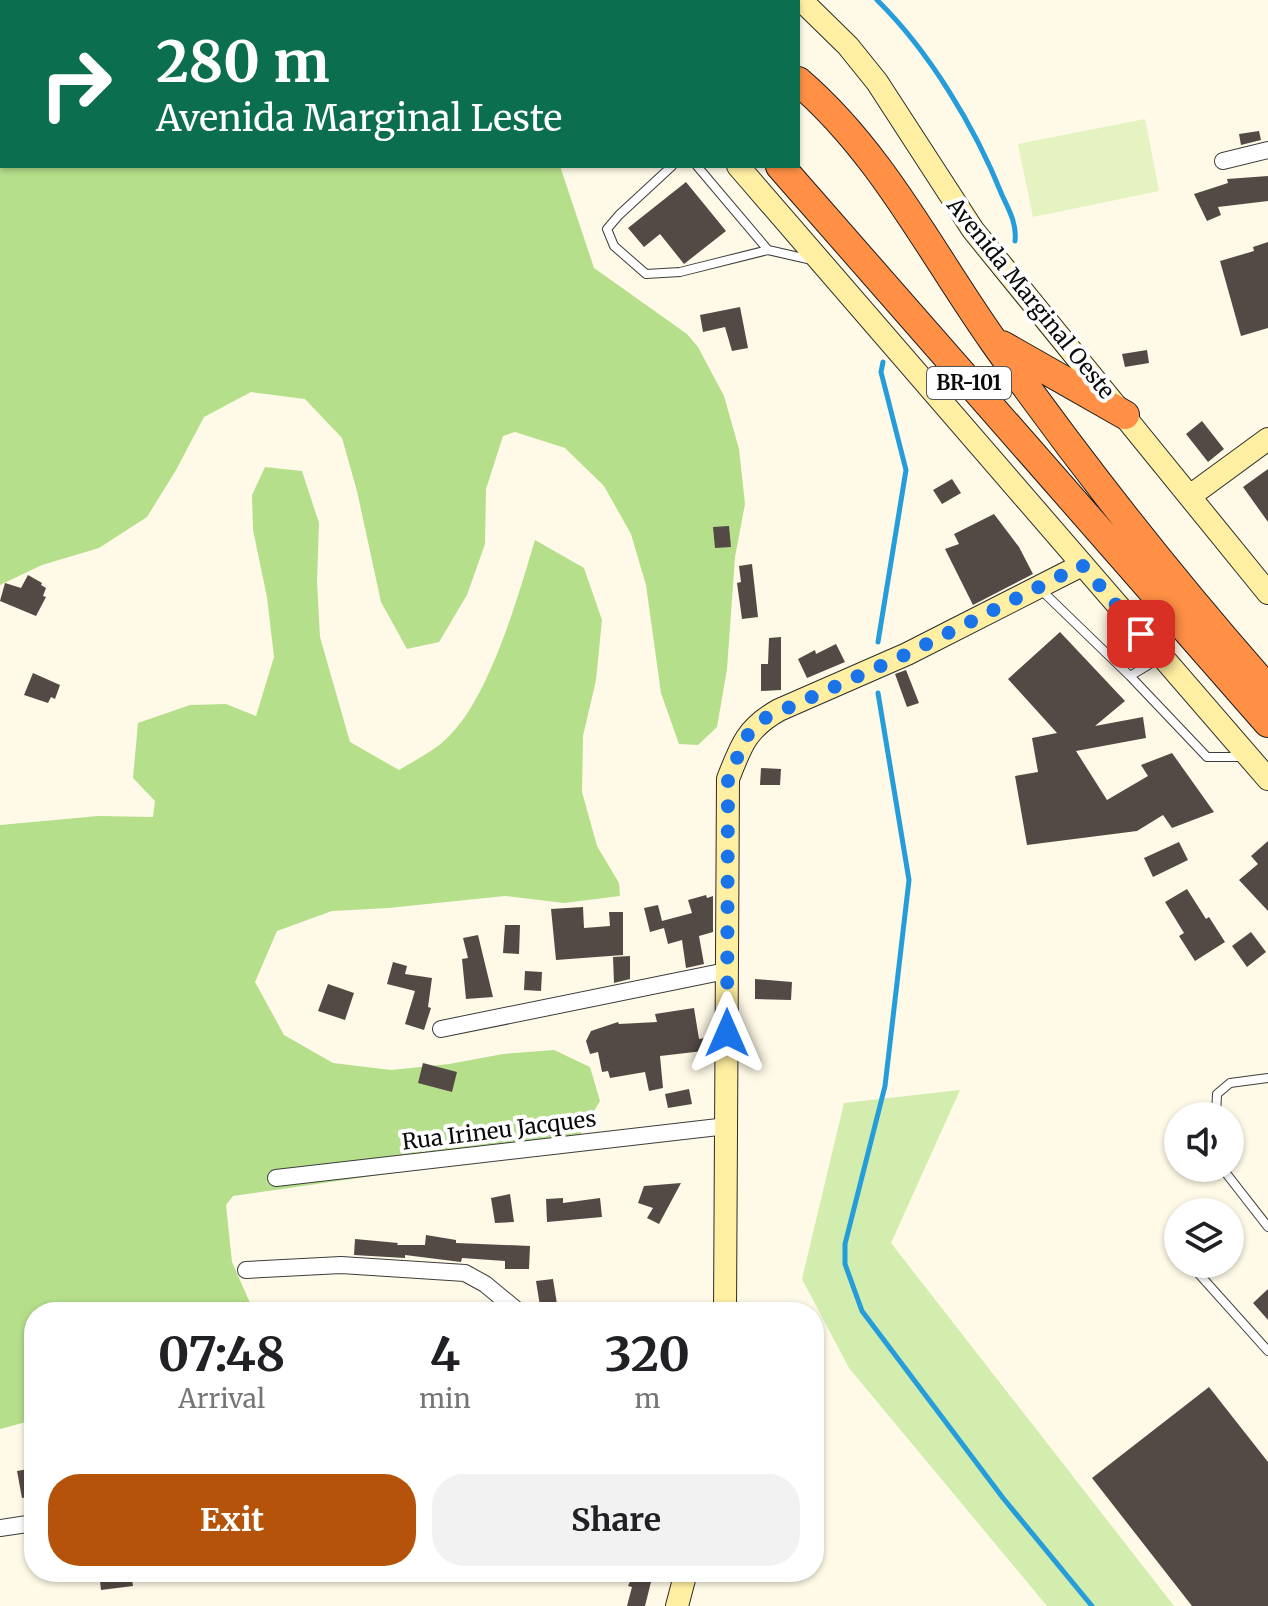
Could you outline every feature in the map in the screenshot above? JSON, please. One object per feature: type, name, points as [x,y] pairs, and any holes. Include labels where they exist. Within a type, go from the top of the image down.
[{"type":"highway","name":"BR-101","points":[[800,83],[831,112],[878,168],[991,338],[1129,523],[1268,689]]},
{"type":"highway","name":"BR-101","points":[[782,168],[1268,723]]},
{"type":"highway","points":[[991,338],[1125,415]]},
{"type":"main road","name":"Avenida Marginal Oeste","points":[[801,0],[848,46],[867,70],[973,230],[1268,593]]},
{"type":"main road","points":[[740,168],[1268,779]]},
{"type":"main road","points":[[1190,496],[1268,439]]},
{"type":"main road","points":[[725,1302],[728,779],[746,737],[761,720],[779,710],[907,654],[1082,565]]},
{"type":"main road","points":[[677,1606],[683,1582]]},
{"type":"street","points":[[1223,161],[1268,150]]},
{"type":"street","points":[[441,1029],[726,971]]},
{"type":"street","name":"Rua Irineu Jacques","points":[[276,1178],[727,1126]]},
{"type":"street","points":[[246,1270],[341,1265],[465,1273],[507,1302]]},
{"type":"street","points":[[0,1528],[24,1524]]},
{"type":"lane","points":[[670,168],[607,229],[614,246],[646,274],[680,272],[768,250],[818,262]]},
{"type":"lane","points":[[699,168],[768,250]]},
{"type":"lane","points":[[1038,588],[1130,676],[1207,757],[1247,756]]},
{"type":"lane","points":[[1130,676],[1161,657]]},
{"type":"lane","points":[[1217,1102],[1217,1094],[1230,1083],[1268,1078]]},
{"type":"lane","points":[[1233,1182],[1268,1227]]},
{"type":"lane","points":[[1203,1278],[1268,1351]]},
{"type":"green space","points":[[1145,119],[1159,191],[1033,217],[1018,144]]},
{"type":"green space","points":[[0,168],[561,168],[594,268],[687,334],[698,347],[724,396],[739,449],[745,504],[735,557],[727,669],[717,727],[698,745],[679,744],[661,693],[646,585],[631,534],[604,486],[565,448],[515,432],[503,436],[486,489],[485,544],[467,595],[439,642],[407,649],[381,602],[342,438],[305,399],[251,392],[204,417],[147,517],[99,548],[42,565],[0,585]]},
{"type":"green space","points":[[265,467],[302,471],[319,523],[317,582],[320,637],[350,742],[399,770],[445,740],[461,723],[475,700],[500,646],[535,540],[584,568],[602,620],[596,680],[583,736],[582,792],[597,846],[619,883],[620,896],[564,903],[505,896],[332,911],[277,931],[255,982],[284,1035],[333,1063],[391,1070],[554,1050],[590,1067],[600,1101],[576,1142],[525,1154],[233,1196],[226,1205],[232,1262],[250,1302],[24,1302],[24,1423],[0,1429],[0,825],[98,816],[153,817],[155,801],[133,778],[138,723],[190,705],[226,704],[256,716],[274,657],[267,597],[253,530],[252,495]]},
{"type":"green space","points":[[960,1090],[891,1243],[1174,1606],[1047,1606],[849,1368],[824,1321],[824,1302],[814,1302],[802,1279],[844,1103]]},
{"type":"building","points":[[1259,131],[1261,140],[1241,145],[1239,134]]},
{"type":"building","points":[[1268,176],[1268,201],[1218,207],[1221,215],[1207,221],[1194,194],[1228,183],[1227,179]]},
{"type":"building","points":[[686,182],[726,231],[684,264],[660,234],[644,247],[628,228]]},
{"type":"building","points":[[1268,242],[1268,328],[1241,336],[1220,261],[1254,251],[1253,247]]},
{"type":"building","points":[[740,307],[748,348],[732,351],[725,327],[703,332],[700,315]]},
{"type":"building","points":[[1147,350],[1149,363],[1125,367],[1122,354]]},
{"type":"building","points":[[1202,421],[1224,449],[1208,462],[1186,434]]},
{"type":"building","points":[[1268,469],[1268,522],[1243,487]]},
{"type":"building","points":[[952,479],[961,493],[942,504],[933,490]]},
{"type":"building","points":[[994,514],[1019,547],[1033,574],[973,605],[945,549],[959,544],[954,534]]},
{"type":"building","points":[[729,526],[731,547],[715,548],[713,527]]},
{"type":"building","points":[[752,564],[758,617],[742,619],[737,583],[741,582],[739,566]]},
{"type":"building","points":[[28,575],[46,588],[43,596],[46,597],[36,616],[0,601],[5,583],[21,588]]},
{"type":"building","points":[[1060,632],[1125,701],[1095,726],[1143,717],[1146,738],[1076,751],[1107,800],[1148,776],[1141,765],[1172,753],[1214,812],[1172,828],[1163,815],[1137,831],[1027,845],[1015,776],[1038,772],[1032,738],[1057,733],[1008,679]]},
{"type":"building","points":[[781,637],[781,690],[761,691],[761,664],[768,664],[769,638]]},
{"type":"building","points":[[836,644],[845,662],[807,678],[798,659]]},
{"type":"building","points":[[906,670],[919,703],[907,707],[895,674]]},
{"type":"building","points":[[33,673],[60,685],[55,699],[51,697],[48,703],[24,695]]},
{"type":"building","points":[[761,768],[781,769],[780,785],[760,785]]},
{"type":"building","points":[[1268,841],[1268,911],[1239,880],[1258,864],[1251,856]]},
{"type":"building","points":[[1179,842],[1188,860],[1153,877],[1144,858]]},
{"type":"building","points":[[1187,889],[1225,942],[1195,961],[1179,936],[1184,933],[1165,902]]},
{"type":"building","points":[[706,895],[707,898],[713,896],[713,932],[699,936],[704,964],[686,968],[682,940],[668,944],[664,928],[650,932],[644,908],[658,905],[662,921],[692,913],[688,900]]},
{"type":"building","points":[[583,907],[584,928],[610,926],[609,912],[623,912],[623,955],[556,960],[551,909]]},
{"type":"building","points":[[505,925],[520,925],[519,954],[503,953]]},
{"type":"building","points":[[1251,932],[1266,952],[1247,967],[1232,946]]},
{"type":"building","points":[[478,935],[493,997],[466,999],[462,959],[468,958],[463,938]]},
{"type":"building","points":[[630,956],[630,979],[614,983],[613,957]]},
{"type":"building","points":[[393,962],[407,966],[405,974],[432,978],[428,1007],[431,1008],[424,1030],[405,1024],[415,991],[387,984]]},
{"type":"building","points":[[525,971],[542,972],[541,991],[524,990]]},
{"type":"building","points":[[755,979],[792,982],[791,1000],[755,999]]},
{"type":"building","points":[[328,984],[354,993],[345,1020],[318,1011]]},
{"type":"building","points":[[694,1008],[699,1039],[711,1037],[712,1050],[660,1056],[663,1088],[649,1091],[645,1072],[610,1078],[608,1071],[602,1072],[598,1052],[590,1054],[586,1041],[591,1031],[618,1022],[657,1022],[655,1014]]},
{"type":"building","points":[[423,1063],[457,1072],[452,1092],[418,1083]]},
{"type":"building","points":[[689,1089],[692,1104],[668,1108],[665,1094]]},
{"type":"building","points":[[681,1183],[659,1224],[647,1218],[653,1208],[638,1203],[644,1186]]},
{"type":"building","points":[[510,1194],[514,1222],[495,1223],[491,1198]]},
{"type":"building","points":[[563,1198],[563,1203],[600,1198],[602,1217],[547,1222],[546,1199]]},
{"type":"building","points":[[426,1235],[456,1240],[456,1243],[530,1246],[529,1269],[505,1269],[505,1261],[462,1258],[461,1262],[405,1255],[405,1258],[354,1255],[355,1239],[425,1245]]},
{"type":"building","points":[[553,1279],[557,1302],[539,1302],[536,1281]]},
{"type":"building","points":[[1268,1289],[1268,1320],[1253,1303]]},
{"type":"building","points":[[1209,1387],[1268,1462],[1268,1606],[1192,1606],[1092,1478]]},
{"type":"building","points":[[24,1470],[24,1498],[22,1498],[17,1471]]},
{"type":"building","points":[[100,1582],[132,1582],[133,1586],[101,1590]]},
{"type":"building","points":[[630,1582],[651,1582],[645,1606],[627,1606],[632,1587],[628,1586]]},
{"type":"waterway","points":[[877,0],[915,42],[964,117],[1010,212],[1015,241]]},
{"type":"waterway","points":[[878,642],[906,470],[881,372],[883,362]]},
{"type":"waterway","points":[[878,693],[909,880],[885,1086],[845,1244],[845,1264],[862,1311],[1003,1498],[1092,1606]]},
{"type":"route","points":[[727,1033],[728,779],[746,737],[761,720],[986,616],[1082,565],[1141,634]]}]
